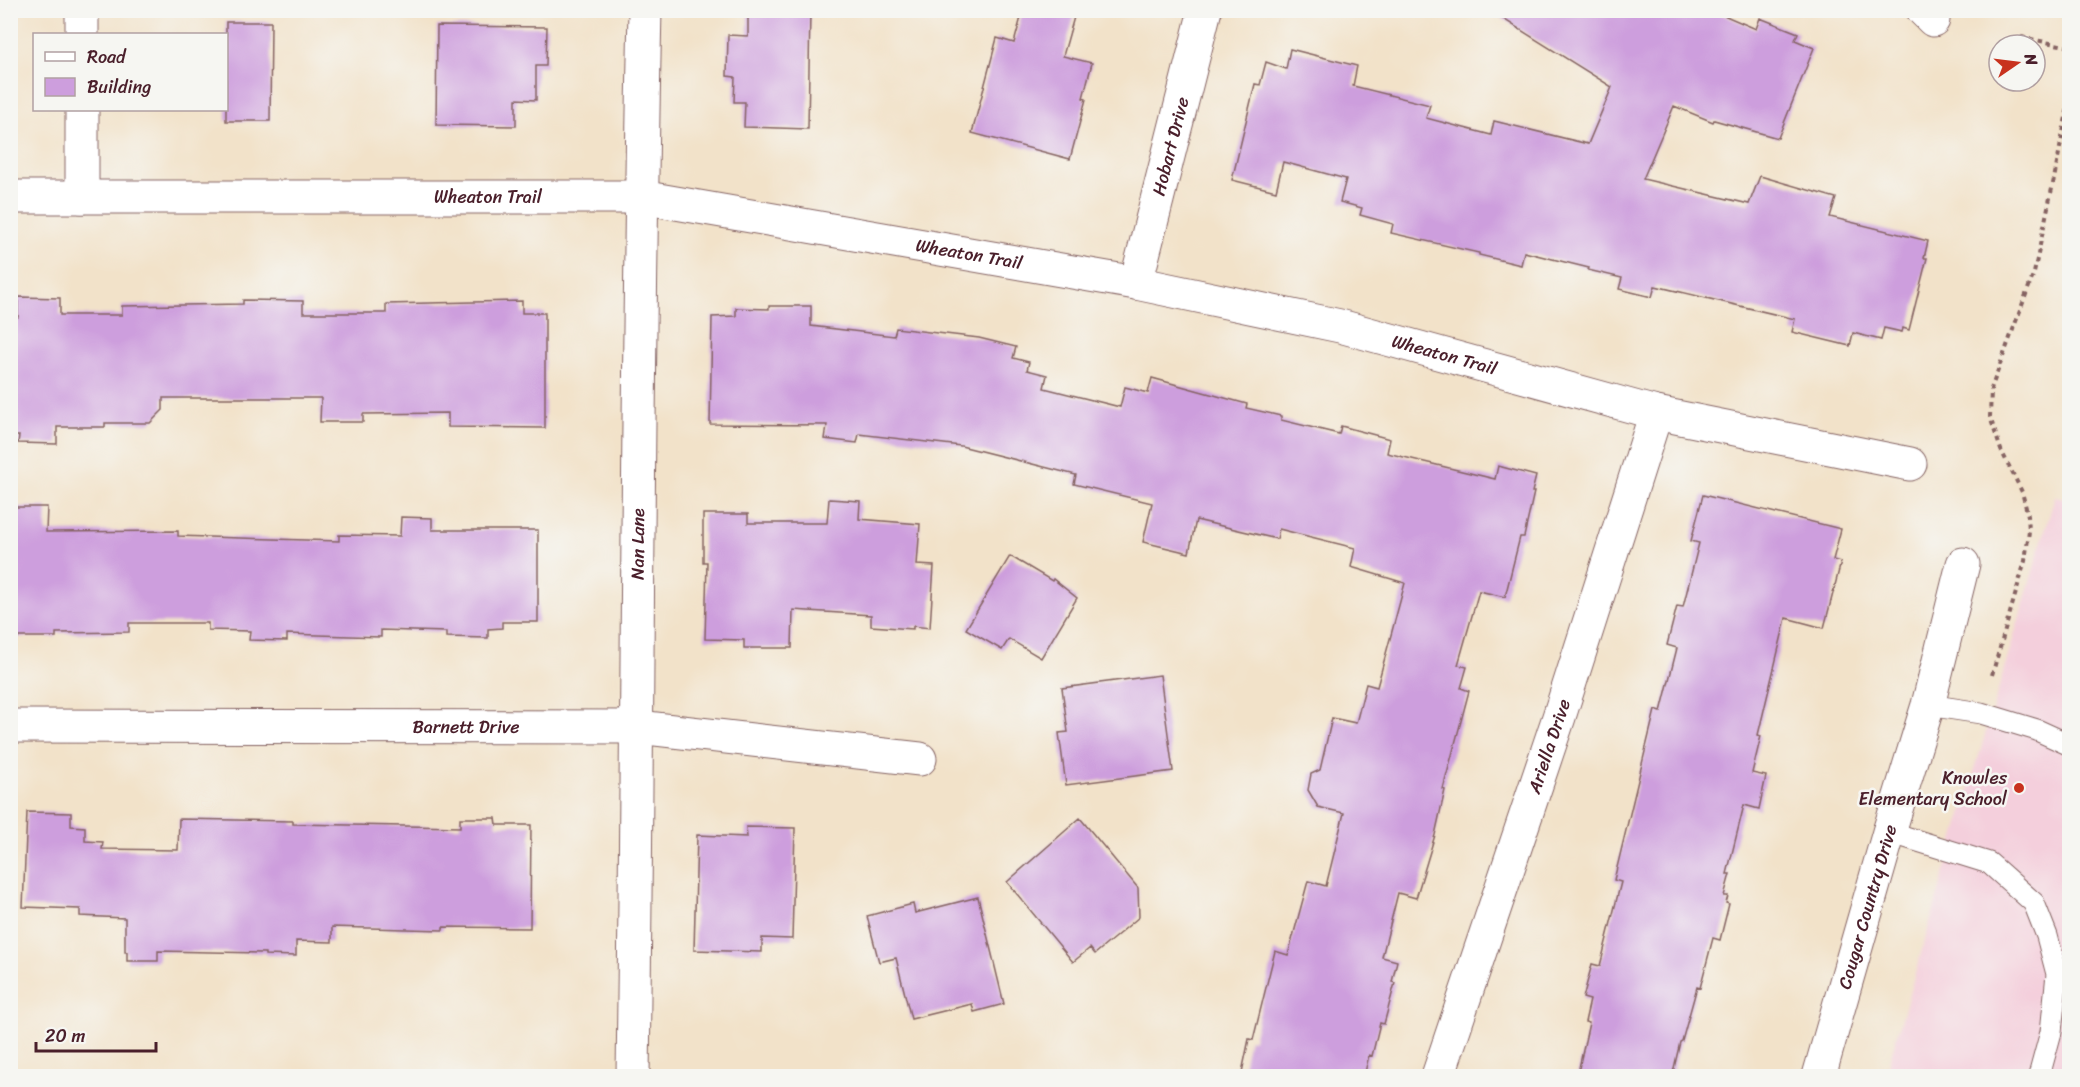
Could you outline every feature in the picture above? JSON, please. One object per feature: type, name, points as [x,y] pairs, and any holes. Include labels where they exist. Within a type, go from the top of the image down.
[{"type":"street","points":[[82,10],[82,33]]},
{"type":"street","name":"Nan Lane","points":[[633,1077],[638,727],[641,197],[645,10]]},
{"type":"street","name":"Hobart Drive","points":[[1136,283],[1205,10]]},
{"type":"street","points":[[82,111],[82,197]]},
{"type":"street","name":"Wheaton Trail","points":[[10,197],[641,197],[1136,283],[1340,326],[1656,413],[1910,464]]},
{"type":"street","name":"Ariella Drive","points":[[1438,1077],[1559,717],[1656,413]]},
{"type":"street","name":"Cougar Country Drive","points":[[1820,1077],[1889,832],[1928,705],[1963,564]]},
{"type":"street","name":"Barnett Drive","points":[[10,726],[638,727],[920,759]]},
{"type":"lane","points":[[1928,705],[1981,712],[2037,730],[2070,745]]},
{"type":"lane","points":[[1889,832],[1989,863],[2034,903],[2047,936],[2057,974],[2051,1032],[2039,1077]]},
{"type":"path","points":[[2047,42],[2070,47]]},
{"type":"path","points":[[1992,675],[2025,561],[2028,516],[2022,492],[2001,450],[1990,417],[1991,389],[2034,273],[2070,96]]},
{"type":"shaded area","name":"Knowles Elementary School","points":[[2055,496],[2069,499],[2069,1076],[1885,1076]]},
{"type":"building","points":[[748,10],[810,10],[808,129],[744,127],[745,102],[734,102],[735,77],[727,76],[728,35],[748,36]]},
{"type":"building","points":[[1023,10],[1076,10],[1063,56],[1092,63],[1083,98],[1086,99],[1070,159],[972,133],[997,38],[1014,43]]},
{"type":"building","points":[[1489,10],[1712,10],[1756,29],[1760,18],[1798,33],[1795,40],[1814,48],[1778,138],[1714,120],[1713,122],[1674,106],[1643,179],[1749,204],[1760,176],[1836,198],[1830,217],[1928,241],[1924,258],[1927,258],[1909,330],[1903,328],[1902,332],[1884,328],[1881,340],[1853,333],[1850,346],[1792,332],[1795,319],[1655,286],[1652,297],[1619,289],[1622,278],[1588,270],[1589,268],[1524,252],[1521,265],[1391,233],[1393,224],[1360,215],[1362,208],[1340,202],[1346,179],[1283,162],[1276,191],[1232,180],[1255,84],[1260,85],[1266,62],[1286,69],[1290,49],[1357,66],[1353,86],[1430,105],[1426,118],[1491,135],[1494,121],[1588,144],[1612,87]]},
{"type":"building","points":[[226,22],[271,22],[270,121],[226,121],[228,33],[226,33]]},
{"type":"building","points":[[437,26],[547,27],[546,66],[536,66],[536,100],[516,99],[516,126],[436,125]]},
{"type":"building","points":[[18,297],[60,298],[60,315],[122,315],[122,306],[243,304],[243,300],[303,301],[303,313],[386,313],[386,304],[522,301],[522,313],[545,313],[545,428],[448,427],[448,413],[363,414],[363,422],[320,422],[321,398],[163,398],[163,410],[150,423],[105,423],[105,427],[57,427],[57,444],[18,443],[19,436],[10,436],[10,316],[18,317]]},
{"type":"building","points":[[769,306],[811,306],[811,326],[894,336],[896,328],[979,338],[1016,347],[1013,358],[1029,362],[1027,370],[1047,375],[1044,388],[1120,407],[1125,387],[1148,393],[1152,378],[1247,404],[1246,408],[1281,416],[1281,420],[1339,434],[1341,426],[1390,439],[1387,453],[1495,479],[1498,466],[1536,476],[1524,537],[1520,537],[1505,597],[1479,591],[1458,665],[1467,667],[1461,688],[1469,691],[1443,789],[1445,790],[1435,835],[1416,898],[1398,893],[1382,957],[1397,961],[1392,982],[1395,983],[1384,1024],[1380,1023],[1364,1077],[1241,1077],[1249,1039],[1253,1040],[1275,951],[1288,955],[1308,881],[1326,886],[1344,813],[1318,807],[1308,790],[1311,774],[1320,770],[1332,718],[1356,723],[1366,684],[1377,687],[1405,583],[1351,567],[1355,548],[1279,529],[1277,539],[1196,520],[1189,553],[1143,542],[1152,503],[1074,484],[1076,475],[961,446],[859,434],[857,443],[825,439],[827,425],[710,424],[712,317],[736,316],[736,308],[769,309]]},
{"type":"building","points":[[1703,495],[1841,529],[1833,560],[1841,562],[1824,628],[1786,618],[1758,735],[1761,736],[1752,773],[1766,776],[1759,809],[1744,805],[1727,874],[1730,874],[1724,896],[1728,896],[1726,903],[1729,904],[1720,940],[1713,938],[1700,988],[1697,987],[1680,1042],[1672,1077],[1577,1077],[1589,1023],[1585,1022],[1590,1000],[1583,998],[1592,964],[1600,966],[1621,882],[1614,880],[1655,710],[1661,712],[1677,648],[1667,645],[1677,606],[1683,607],[1699,543],[1691,541]]},
{"type":"building","points":[[829,499],[860,501],[859,519],[920,524],[917,565],[934,566],[930,628],[871,626],[871,615],[793,610],[792,648],[744,648],[744,640],[705,639],[707,562],[703,562],[703,514],[748,514],[748,523],[827,523]]},
{"type":"building","points":[[10,507],[47,507],[46,532],[178,531],[178,536],[339,541],[339,535],[400,536],[401,517],[432,518],[432,530],[538,530],[538,622],[502,622],[502,628],[488,629],[488,638],[446,637],[446,632],[381,630],[381,637],[287,634],[287,641],[249,640],[250,631],[208,630],[208,623],[129,623],[129,632],[56,633],[56,637],[10,637]]},
{"type":"building","points":[[1010,556],[1052,581],[1053,579],[1077,598],[1041,658],[1009,639],[1002,650],[966,629]]},
{"type":"building","points":[[1160,675],[1173,771],[1066,785],[1059,733],[1068,732],[1062,688]]},
{"type":"building","points":[[27,812],[71,813],[71,826],[85,827],[85,841],[103,842],[102,849],[178,850],[179,819],[460,827],[460,818],[496,818],[497,825],[531,825],[530,928],[443,927],[443,930],[332,927],[332,942],[296,941],[296,956],[265,955],[265,953],[158,951],[158,961],[127,961],[125,918],[80,916],[80,909],[23,907]]},
{"type":"building","points":[[1080,818],[1138,888],[1139,917],[1095,954],[1090,948],[1073,962],[1007,882]]},
{"type":"building","points":[[746,827],[795,828],[792,939],[762,938],[762,952],[694,950],[697,835],[747,837]]},
{"type":"building","points":[[978,897],[1004,1004],[974,1012],[972,1004],[911,1019],[896,958],[879,962],[867,916],[913,904],[915,913]]},
{"type":"place","name":"Knowles Elementary School","points":[[2019,788]]}]
